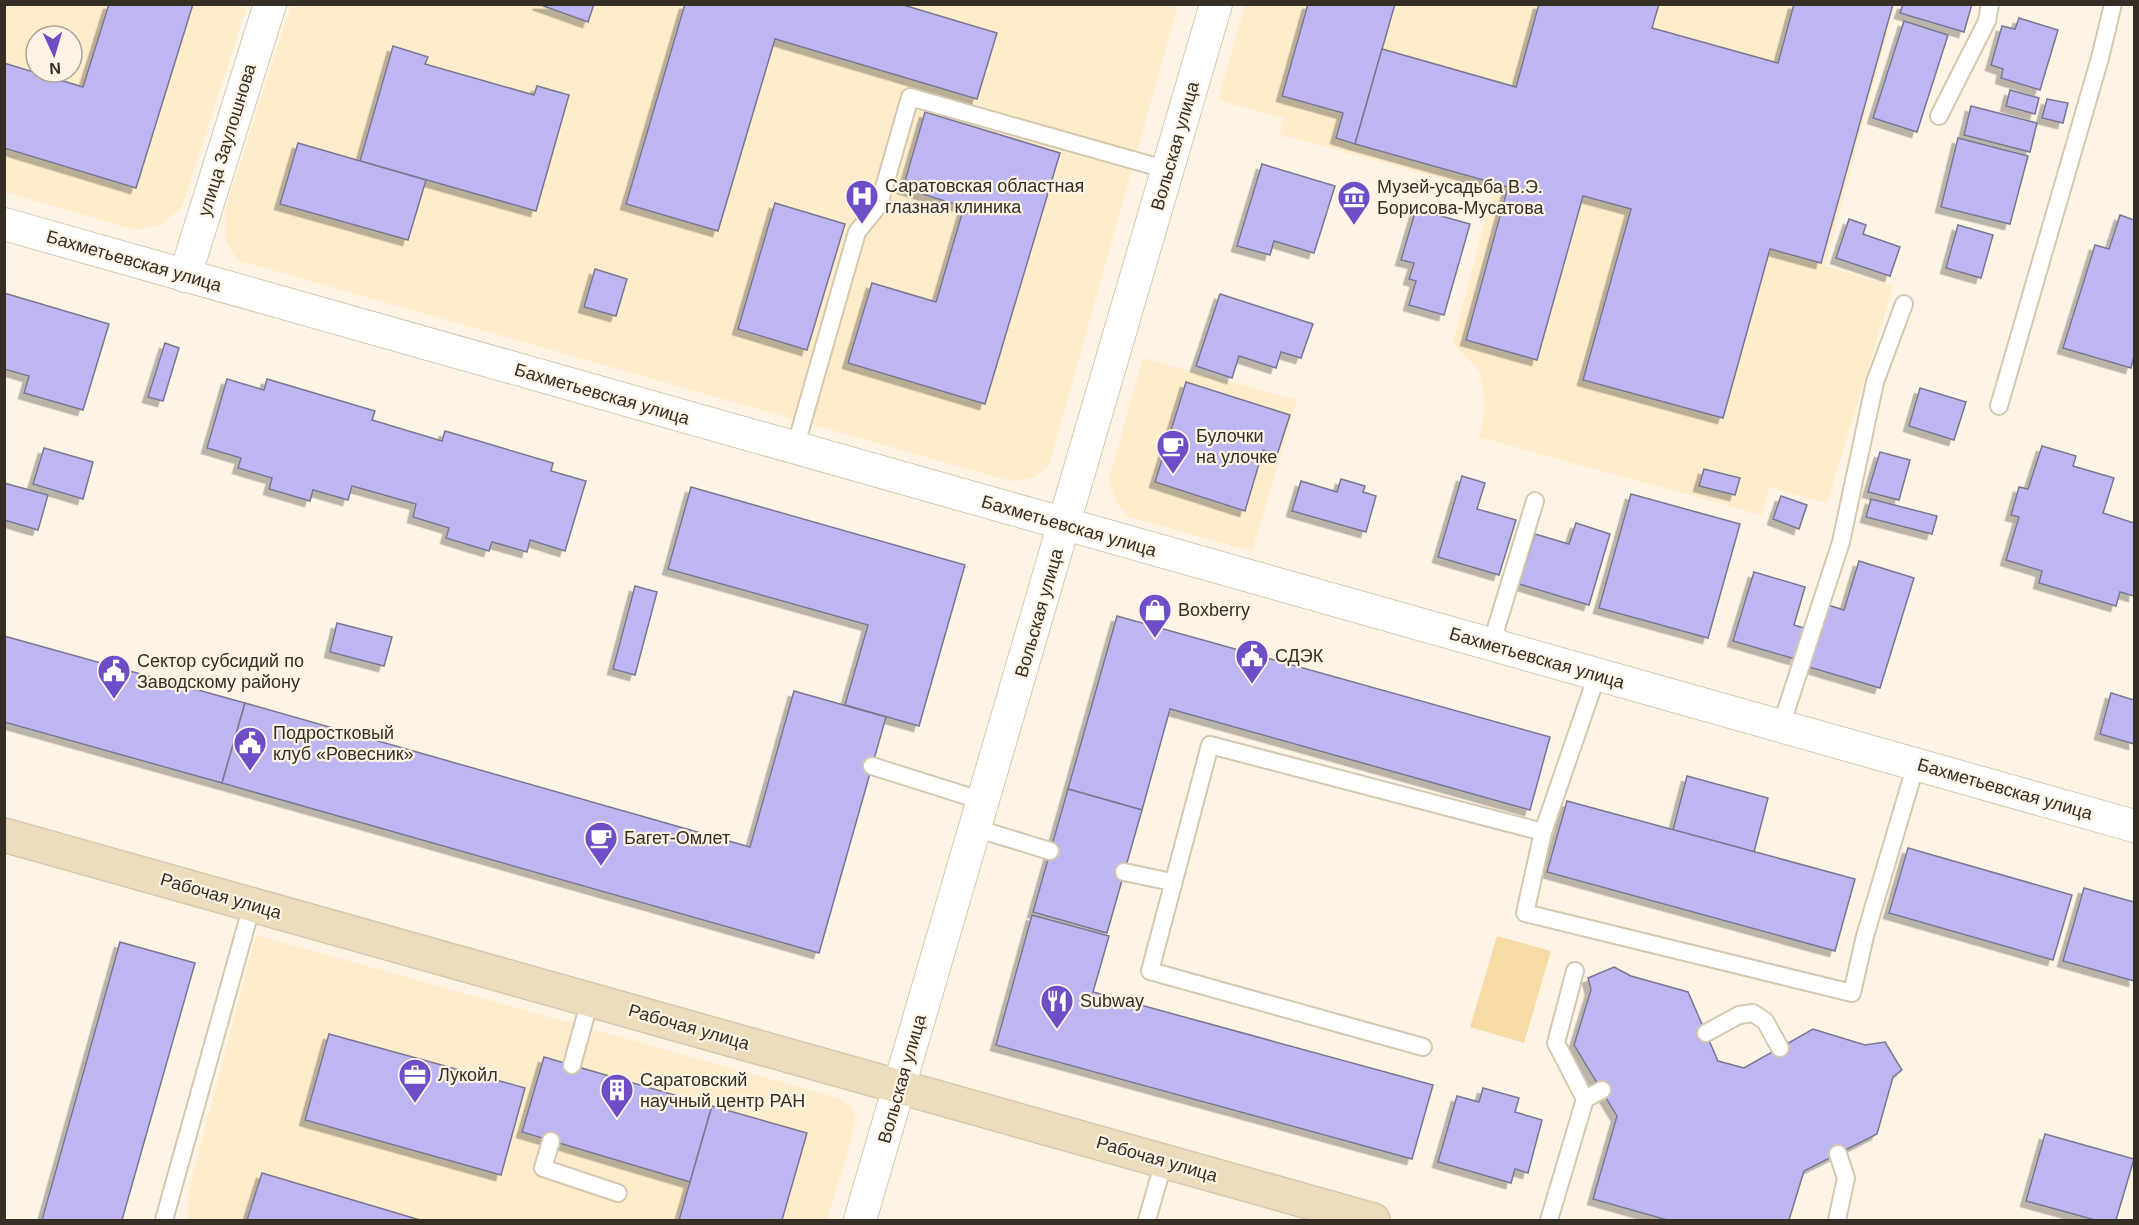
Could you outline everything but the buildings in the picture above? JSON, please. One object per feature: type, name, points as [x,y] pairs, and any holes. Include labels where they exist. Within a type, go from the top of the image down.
[{"type":"street","name":"улица Заулошнова","points":[[185,276],[270,4]]},
{"type":"street","name":"Вольская улица","points":[[860,1221],[1216,4]]},
{"type":"street","name":"Бахметьевская улица","points":[[4,224],[2134,826]]},
{"type":"street","name":"Рабочая улица","points":[[4,835],[1373,1221]]},
{"type":"lane","points":[[1939,116],[1987,21],[1990,4]]},
{"type":"lane","points":[[1999,406],[2100,58],[2113,4]]},
{"type":"lane","points":[[795,448],[857,232],[879,205],[910,97],[1168,170]]},
{"type":"lane","points":[[1781,726],[1841,542],[1875,382],[1904,304]]},
{"type":"lane","points":[[1491,645],[1535,501]]},
{"type":"lane","points":[[1597,675],[1543,832],[1525,913],[1852,993],[1865,936],[1916,764]]},
{"type":"lane","points":[[1423,1047],[1150,971],[1210,745],[1543,832]]},
{"type":"lane","points":[[872,766],[979,815],[1050,851]]},
{"type":"lane","points":[[1124,872],[1172,882]]},
{"type":"lane","points":[[164,1221],[252,905]]},
{"type":"lane","points":[[1549,1221],[1585,1099],[1556,1043],[1575,971]]},
{"type":"lane","points":[[572,1065],[590,1000]]},
{"type":"lane","points":[[1706,1033],[1739,1016],[1753,1013],[1765,1021],[1780,1048]]},
{"type":"lane","points":[[1585,1099],[1602,1090]]},
{"type":"lane","points":[[551,1141],[543,1168],[618,1193]]},
{"type":"lane","points":[[1837,1221],[1846,1178],[1838,1154]]},
{"type":"lane","points":[[1147,1221],[1164,1161]]},
{"type":"shaded area","points":[[4,5],[247,5],[182,207],[162,224],[136,230],[5,192]]},
{"type":"shaded area","name":"Саратовская областная глазная клиника","points":[[291,5],[1178,5],[1049,465],[1033,478],[1010,481],[237,260],[225,239],[225,211]]},
{"type":"shaded area","points":[[1245,5],[1895,5],[1825,266],[1893,286],[1827,503],[1769,487],[1762,515],[1479,437],[1485,410],[1481,373],[1453,343],[1492,193],[1280,134],[1283,118],[1218,100]]},
{"type":"shaded area","points":[[1143,358],[1297,400],[1252,551],[1129,517],[1116,502],[1109,479]]},
{"type":"shaded area","points":[[256,935],[838,1098],[852,1107],[855,1118],[851,1140],[827,1220],[187,1220],[189,1190]]},
{"type":"shaded area","points":[[1497,936],[1551,951],[1524,1043],[1470,1027]]},
{"type":"place","name":"Саратовская областная глазная клиника","points":[[862,225]]},
{"type":"place","name":"Музей-усадьба В.Э. Борисова-Мусатова","points":[[1354,226]]},
{"type":"place","name":"Булочки на улочке","points":[[1173,475]]},
{"type":"place","name":"Boxberry","points":[[1155,639]]},
{"type":"place","name":"СДЭК","points":[[1252,685]]},
{"type":"place","name":"Сектор субсидий по Заводскому району","points":[[114,700]]},
{"type":"place","name":"Подростковый клуб «Ровесник»","points":[[250,772]]},
{"type":"place","name":"Багет-Омлет","points":[[601,867]]},
{"type":"place","name":"Subway","points":[[1057,1030]]},
{"type":"place","name":"Лукойл","points":[[415,1104]]},
{"type":"place","name":"Саратовский научный центр РАН","points":[[617,1119]]}]
